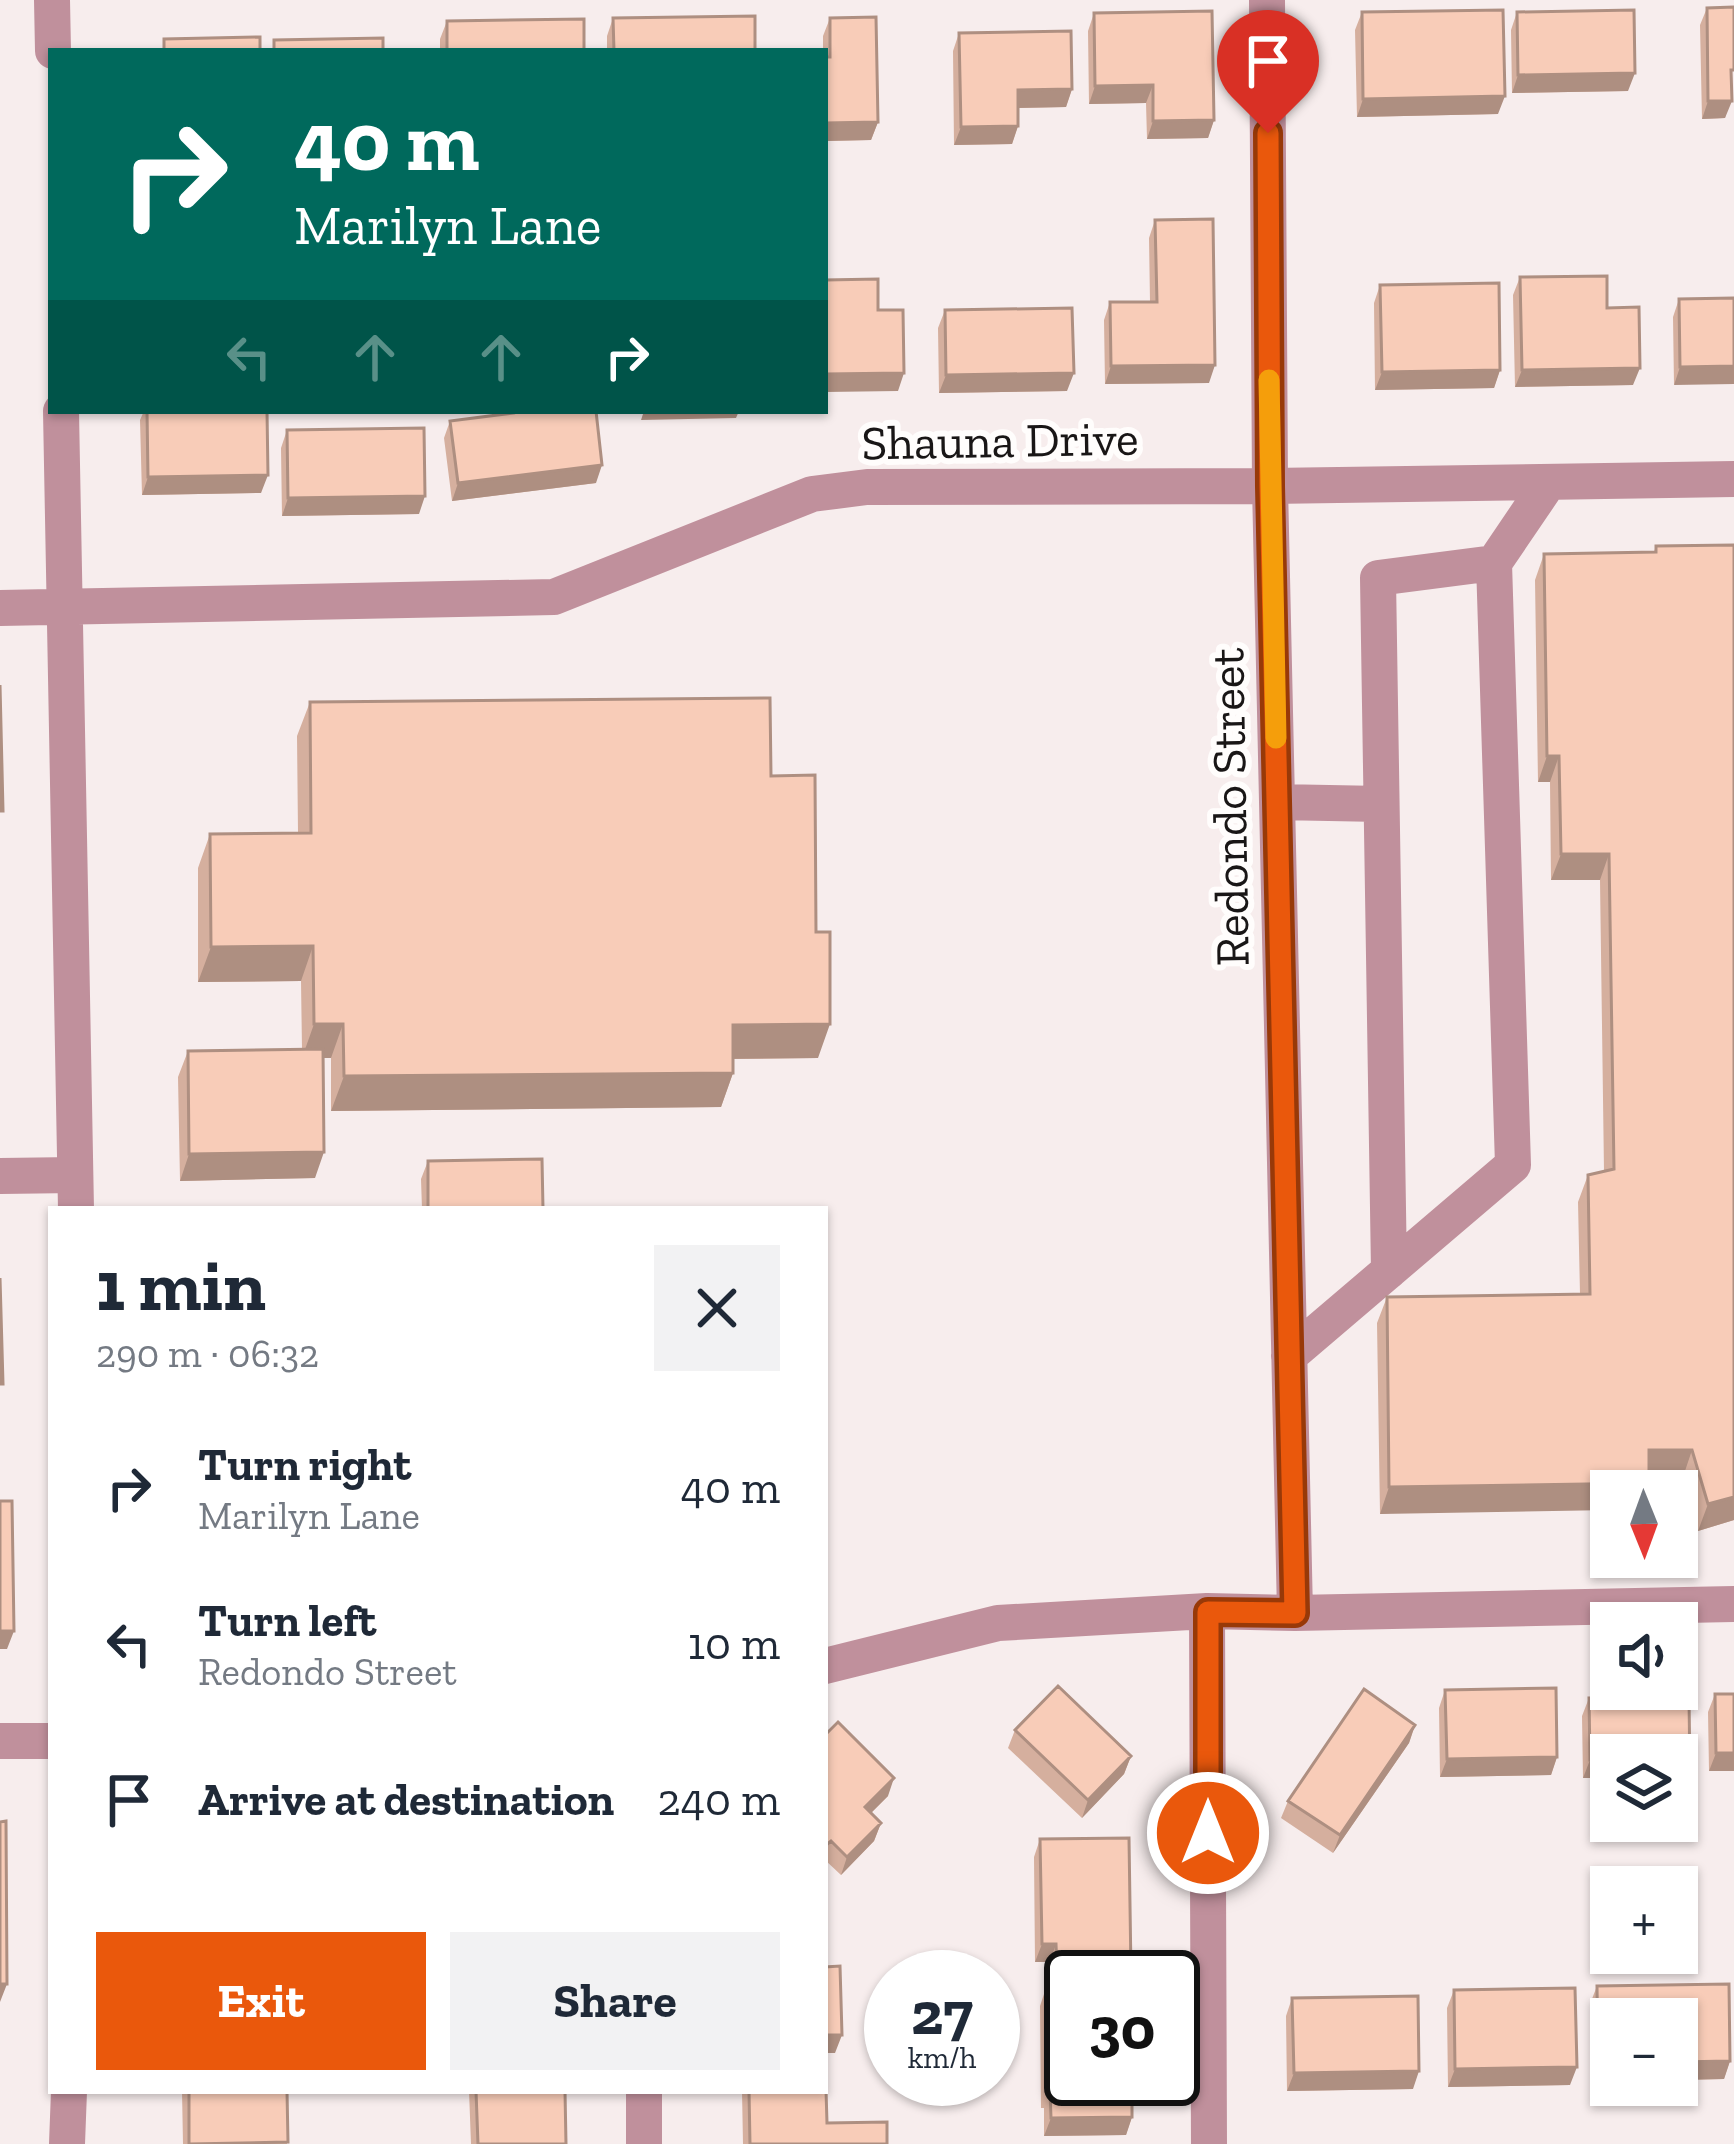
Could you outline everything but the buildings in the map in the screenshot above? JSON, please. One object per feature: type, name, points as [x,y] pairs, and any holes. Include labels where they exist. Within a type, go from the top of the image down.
[{"type":"street","points":[[52,0],[53,48]]},
{"type":"street","name":"Redondo Street","points":[[1267,0],[1270,486],[1295,1613]]},
{"type":"street","points":[[0,1176],[75,1192],[61,414]]},
{"type":"street","name":"Shauna Drive","points":[[0,608],[554,597],[812,494],[867,487],[1734,479]]},
{"type":"street","points":[[1289,1356],[1514,1165],[1494,563],[1549,482]]},
{"type":"street","points":[[1389,1271],[1378,578],[1494,563]]},
{"type":"street","points":[[1277,802],[1381,804]]},
{"type":"street","points":[[828,1665],[998,1623],[1208,1612],[1734,1604]]},
{"type":"street","points":[[1208,1612],[1209,2144]]},
{"type":"street","points":[[0,1741],[48,1741]]},
{"type":"street","points":[[67,2144],[69,2094]]},
{"type":"street","points":[[644,2094],[644,2144]]},
{"type":"slow traffic","points":[[1269,380],[1276,738]]},
{"type":"route","points":[[1208,1833],[1208,1612],[1295,1613],[1270,486],[1268,133]]}]
